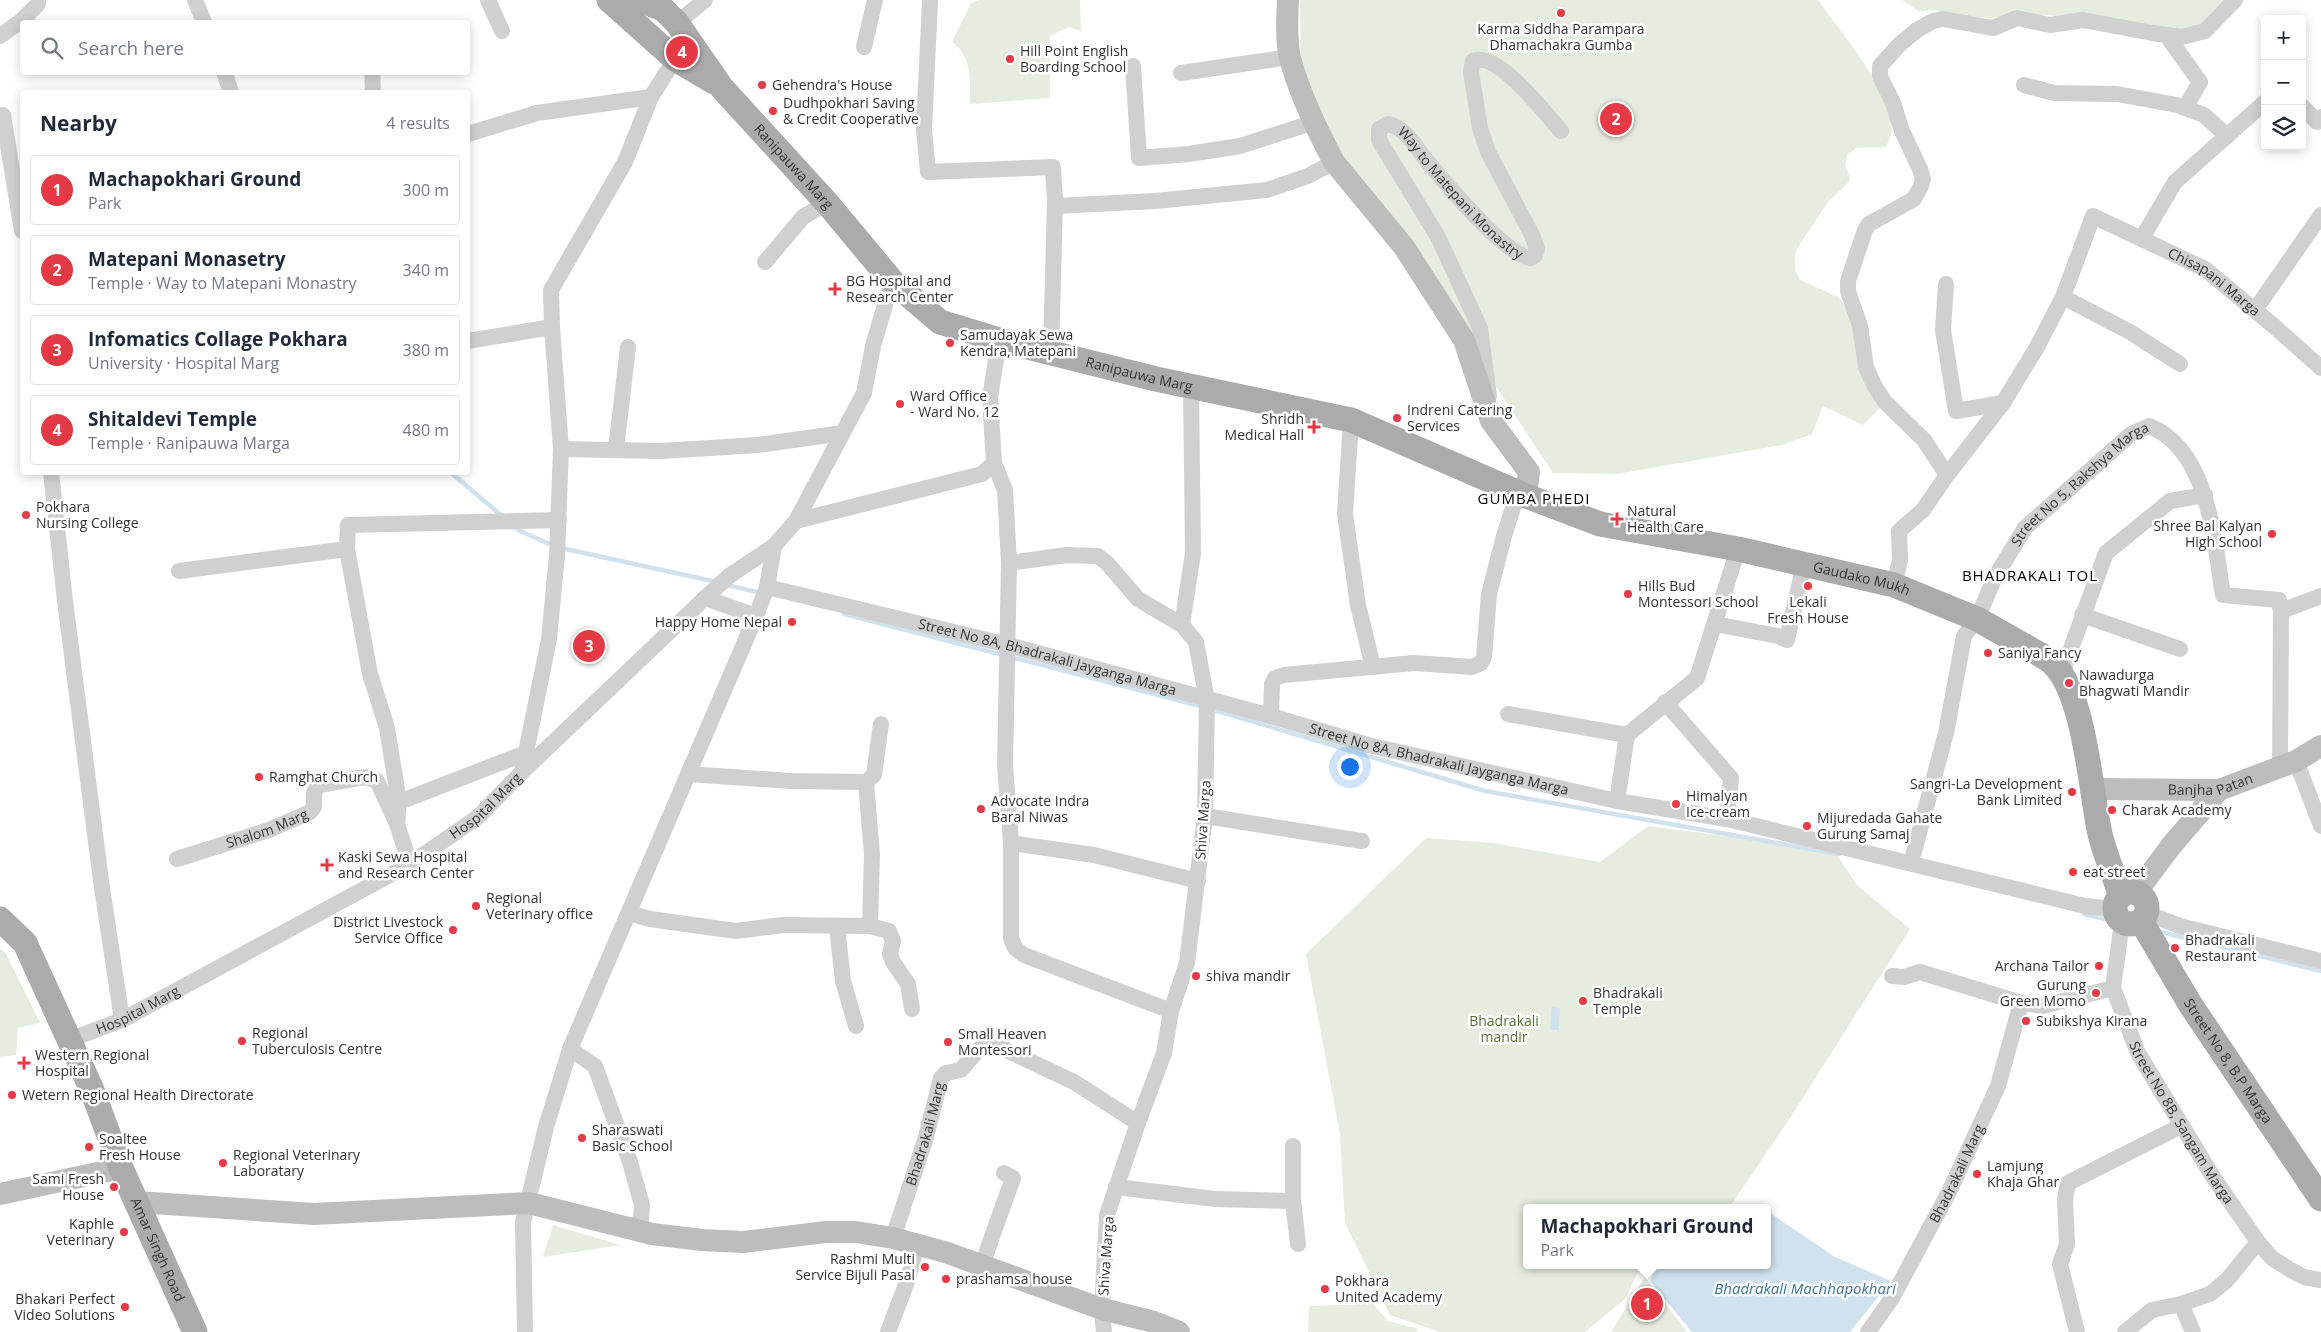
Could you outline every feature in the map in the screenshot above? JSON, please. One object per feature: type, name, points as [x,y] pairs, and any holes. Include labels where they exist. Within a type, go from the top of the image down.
[{"type":"main road","points":[[609,0],[675,59],[722,88]]},
{"type":"main road","points":[[640,0],[663,8],[677,23],[722,88]]},
{"type":"main road","points":[[1288,0],[1287,19],[1290,57],[1315,122],[1334,162],[1404,247],[1464,340],[1491,421],[1529,472],[1522,494]]},
{"type":"main road","name":"Ranipauwa Marg","points":[[722,88],[827,203],[892,281],[940,322],[1051,353],[1191,386],[1351,420],[1522,494]]},
{"type":"main road","name":"Gaudako Mukh","points":[[1522,494],[1600,524],[1738,549],[1894,585],[1977,619],[2055,664],[2062,674],[2086,745],[2092,789]]},
{"type":"main road","name":"Banjha Patan","points":[[2092,789],[2219,790],[2288,764],[2321,746]]},
{"type":"main road","name":"Street No 8, B.P Marga","points":[[2092,789],[2100,836],[2130,909],[2195,1011],[2321,1199]]},
{"type":"main road","points":[[2130,909],[2171,846],[2219,790]]},
{"type":"main road","points":[[0,919],[25,943],[92,1090],[120,1168],[0,1194]]},
{"type":"main road","name":"Amar Singh Road","points":[[120,1168],[195,1332]]},
{"type":"main road","points":[[137,1202],[314,1214],[529,1203],[652,1234],[702,1240],[743,1242],[826,1232],[856,1232],[917,1244],[982,1265],[1102,1309],[1154,1322],[1179,1332]]},
{"type":"street","points":[[22,20],[38,4],[38,0]]},
{"type":"street","points":[[194,0],[203,20]]},
{"type":"street","points":[[488,0],[502,31]]},
{"type":"street","points":[[677,23],[706,0]]},
{"type":"street","points":[[864,47],[875,0]]},
{"type":"street","points":[[930,0],[924,130],[928,172],[1053,166],[1055,206],[1051,353]]},
{"type":"street","points":[[1946,475],[1924,440],[1885,402],[1874,385],[1866,367],[1860,326],[1848,291],[1848,281],[1865,230],[1869,224],[1914,199],[1923,179],[1902,131],[1893,103],[1880,76],[1880,66],[1900,44],[1917,30],[1933,21],[1943,19],[1993,28],[2017,18],[2050,25],[2084,20],[2167,36],[2182,37],[2205,31],[2235,0]]},
{"type":"street","points":[[0,36],[20,22]]},
{"type":"street","points":[[2167,36],[2200,82],[2185,108]]},
{"type":"street","points":[[1181,73],[1290,57]]},
{"type":"street","points":[[522,772],[549,638],[559,520],[561,450],[552,327],[552,290],[625,162],[651,97],[675,59]]},
{"type":"street","name":"Way to Matepani Monastry","points":[[1491,421],[1488,378],[1480,328],[1438,238],[1379,140],[1380,129],[1388,124],[1402,130],[1450,188],[1503,243],[1520,256],[1531,258],[1536,255],[1537,249],[1532,236],[1488,152],[1480,128],[1471,72],[1473,61],[1483,59],[1497,66],[1512,78],[1561,131]]},
{"type":"street","points":[[1133,66],[1139,158],[1189,154],[1240,146],[1315,122]]},
{"type":"street","points":[[225,75],[230,90]]},
{"type":"street","points":[[372,75],[373,90]]},
{"type":"street","points":[[2024,85],[2054,93],[2117,94],[2185,108],[2204,115],[2227,136]]},
{"type":"street","points":[[470,133],[537,114],[651,97]]},
{"type":"street","points":[[2142,238],[2176,182],[2262,105]]},
{"type":"street","points":[[2306,109],[2320,121]]},
{"type":"street","points":[[1,110],[20,199]]},
{"type":"street","points":[[1055,206],[1155,201],[1267,190],[1308,176],[1334,162]]},
{"type":"street","points":[[765,262],[803,217],[827,203]]},
{"type":"street","points":[[2255,310],[2321,215]]},
{"type":"street","name":"Chisapani Marga","points":[[2063,297],[2092,216],[2142,238],[2205,270],[2255,310],[2321,368]]},
{"type":"street","name":"Hospital Marg","points":[[69,1040],[122,1020],[410,864],[478,817],[522,772],[704,598],[729,576],[774,546],[796,521],[864,394],[873,346],[892,281]]},
{"type":"street","points":[[1946,284],[1943,330],[1956,411],[2003,403]]},
{"type":"street","points":[[1894,585],[1900,560],[1899,531],[1923,510],[1946,475],[2003,403],[2037,347],[2063,297],[2130,332],[2180,364]]},
{"type":"street","points":[[470,341],[552,327]]},
{"type":"street","points":[[999,340],[990,398],[994,463],[1005,490],[1009,564],[1005,765],[1011,844],[1011,938],[1015,948],[1024,954],[1171,1011]]},
{"type":"street","points":[[616,450],[628,347]]},
{"type":"street","points":[[1182,625],[1193,553],[1191,386]]},
{"type":"street","points":[[1351,420],[1345,514],[1358,605],[1373,667]]},
{"type":"street","name":"Street No 5, Rakshya Marga","points":[[1911,863],[1946,733],[1964,636],[1977,619],[1995,577],[2025,528],[2131,434],[2149,426],[2161,431],[2184,452],[2205,496],[2224,595],[2279,600],[2282,611]]},
{"type":"street","points":[[561,450],[662,451],[757,445],[843,433]]},
{"type":"street","points":[[796,521],[982,474],[994,463]]},
{"type":"street","points":[[51,475],[65,601],[101,881],[122,1020]]},
{"type":"street","points":[[1271,716],[1272,684],[1275,678],[1284,675],[1414,663],[1472,667],[1481,664],[1484,657],[1489,594],[1504,536],[1522,494]]},
{"type":"street","points":[[2062,674],[2106,553],[2170,501],[2205,496]]},
{"type":"street","points":[[410,864],[397,824],[400,802],[387,728],[370,674],[348,549],[348,525],[559,520]]},
{"type":"street","points":[[525,1332],[523,1222],[546,1127],[570,1049],[756,616],[767,587],[774,546]]},
{"type":"street","points":[[179,571],[348,549]]},
{"type":"street","points":[[1617,801],[1627,735],[1665,702],[1697,678],[1738,549]]},
{"type":"street","name":"Shiva Marga","points":[[1009,564],[1067,555],[1098,556],[1107,563],[1138,599],[1182,625],[1196,642],[1207,700],[1205,816],[1187,963],[1171,1011],[1164,1053],[1107,1215],[1102,1309],[1104,1332]]},
{"type":"street","points":[[1715,624],[1778,636],[1787,640],[1804,564]]},
{"type":"street","name":"Street No 8A, Bhadrakali Jayganga Marga","points":[[767,587],[1008,645],[1271,716],[1368,745],[1617,801],[1727,819],[2085,906],[2130,909],[2180,926],[2321,961]]},
{"type":"street","points":[[2321,596],[2282,611],[2288,764],[2321,826]]},
{"type":"street","points":[[704,598],[756,616]]},
{"type":"street","points":[[2082,615],[2180,649]]},
{"type":"street","points":[[1665,702],[1731,778],[1727,819]]},
{"type":"street","points":[[1508,714],[1627,735]]},
{"type":"street","points":[[688,774],[791,781],[866,782],[874,775],[881,724]]},
{"type":"street","points":[[400,802],[526,754]]},
{"type":"street","name":"Shalom Marg","points":[[177,859],[269,830],[310,812],[314,807],[314,792],[319,785],[364,778],[377,781],[397,824]]},
{"type":"street","points":[[866,782],[872,856],[870,926]]},
{"type":"street","points":[[1205,816],[1362,841]]},
{"type":"street","points":[[1011,844],[1094,855],[1198,881]]},
{"type":"street","name":"Street No 8B, Sangam Marga","points":[[2130,909],[2113,988],[2138,1053],[2181,1126],[2258,1242],[2272,1258],[2289,1269],[2304,1277],[2321,1280]]},
{"type":"street","points":[[629,913],[650,919],[736,931],[783,925],[870,926],[889,931],[892,936],[890,954],[908,984],[912,1009]]},
{"type":"street","points":[[837,927],[843,981],[856,1026]]},
{"type":"street","points":[[1892,976],[1904,976],[1920,972],[2021,1003],[2043,1006],[2113,988]]},
{"type":"street","name":"Bhadrakali Marg","points":[[1868,1332],[1892,1298],[1948,1192],[1998,1086],[2021,1003]]},
{"type":"street","name":"Bhadrakali Marg","points":[[894,1238],[926,1138],[941,1078],[946,1073],[960,1070],[984,1046],[1002,1048],[1074,1082],[1138,1123]]},
{"type":"street","points":[[570,1049],[596,1066],[627,1153],[642,1205],[642,1219],[633,1228]]},
{"type":"street","points":[[2077,1332],[2060,1264],[2067,1244],[2065,1200],[2068,1183],[2181,1126]]},
{"type":"street","points":[[1293,1146],[1293,1201],[1298,1244]]},
{"type":"street","points":[[982,1265],[1013,1178],[1004,1173]]},
{"type":"street","points":[[1116,1187],[1215,1199],[1293,1201]]},
{"type":"street","points":[[2131,1329],[2152,1310],[2182,1304],[2210,1294],[2228,1280],[2258,1242]]},
{"type":"street","points":[[888,1332],[908,1279],[917,1244]]},
{"type":"street","points":[[2182,1304],[2193,1332]]},
{"type":"green space","points":[[979,0],[1080,0],[1081,31],[1069,27],[1050,36],[1050,98],[970,104],[969,69],[963,54],[952,42],[971,3]]},
{"type":"green space","points":[[1300,0],[1818,0],[1870,72],[1890,114],[1891,132],[1885,147],[1856,148],[1847,155],[1845,166],[1850,176],[1849,182],[1828,202],[1800,244],[1795,254],[1795,270],[1800,280],[1838,297],[1851,313],[1881,407],[1863,425],[1823,406],[1812,434],[1782,445],[1617,474],[1553,473],[1400,241],[1339,163],[1301,75]]},
{"type":"green space","points":[[1902,0],[2231,0],[2206,27],[2185,33],[2079,17],[2032,14],[2022,10],[2016,10],[2001,17],[1990,18],[1951,15],[1935,10],[1918,11]]},
{"type":"green space","name":"Bhadrakali mandir","points":[[1648,826],[1834,850],[1857,885],[1910,929],[1790,1118],[1732,1204],[1523,1204],[1523,1269],[1639,1269],[1626,1298],[1585,1332],[1440,1332],[1390,1315],[1345,1223],[1340,1134],[1306,954],[1426,838],[1494,843],[1600,862]]},
{"type":"green space","points":[[0,949],[5,952],[40,1023],[18,1028],[16,1055],[0,1057]]},
{"type":"green space","points":[[553,1225],[620,1245],[543,1257]]},
{"type":"green space","points":[[1645,1277],[1687,1332],[1611,1332]]},
{"type":"green space","points":[[1373,1304],[1388,1321],[1418,1329],[1416,1332],[1308,1332],[1309,1306]]},
{"type":"water","points":[[1552,1007],[1560,1008],[1559,1030],[1550,1030]]},
{"type":"water","name":"Bhadrakali Machhapokhari","points":[[1771,1214],[1835,1257],[1891,1281],[1850,1332],[1692,1332],[1650,1281],[1656,1269],[1771,1269]]},
{"type":"waterway","points":[[454,475],[502,516]]},
{"type":"waterway","points":[[514,526],[520,531],[554,546]]},
{"type":"waterway","points":[[561,548],[717,582]]},
{"type":"waterway","points":[[727,585],[761,593]]},
{"type":"waterway","points":[[844,614],[1003,655]]},
{"type":"waterway","points":[[1011,657],[1204,707]]},
{"type":"waterway","points":[[1211,709],[1485,791],[1839,854]]},
{"type":"waterway","points":[[2084,914],[2118,922]]},
{"type":"waterway","points":[[2157,931],[2321,971]]},
{"type":"place","name":"Karma Siddha Parampara Dhamachakra Gumba","points":[[1561,13]]},
{"type":"place","name":"Shitaldevi Temple","points":[[682,52]]},
{"type":"place","name":"Hill Point English Boarding School","points":[[1010,59]]},
{"type":"place","name":"Gehendra's House","points":[[762,85]]},
{"type":"place","name":"Dudhpokhari Saving & Credit Cooperative","points":[[773,111]]},
{"type":"place","name":"Matepani Monasetry","points":[[1616,119]]},
{"type":"place","name":"BG Hospital and Research Center","points":[[835,289]]},
{"type":"place","name":"Samudayak Sewa Kendra, Matepani","points":[[950,343]]},
{"type":"place","name":"Ward Office - Ward No. 12","points":[[900,404]]},
{"type":"place","name":"Indreni Catering Services","points":[[1397,418]]},
{"type":"place","name":"Shridh Medical Hall","points":[[1314,427]]},
{"type":"place","name":"Pokhara Nursing College","points":[[26,515]]},
{"type":"place","name":"Natural Health Care","points":[[1617,519]]},
{"type":"place","name":"Shree Bal Kalyan High School","points":[[2272,534]]},
{"type":"place","name":"Lekali Fresh House","points":[[1808,586]]},
{"type":"place","name":"Hills Bud Montessori School","points":[[1628,594]]},
{"type":"place","name":"Happy Home Nepal","points":[[792,622]]},
{"type":"place","name":"Infomatics Collage Pokhara","points":[[589,646]]},
{"type":"place","name":"Saniya Fancy","points":[[1988,653]]},
{"type":"place","name":"Nawadurga Bhagwati Mandir","points":[[2069,683]]},
{"type":"place","name":"Ramghat Church","points":[[259,777]]},
{"type":"place","name":"Sangri-La Development Bank Limited","points":[[2072,792]]},
{"type":"place","name":"Himalyan Ice-cream","points":[[1676,804]]},
{"type":"place","name":"Advocate Indra Baral Niwas","points":[[981,809]]},
{"type":"place","name":"Charak Academy","points":[[2112,810]]},
{"type":"place","name":"Mijuredada Gahate Gurung Samaj","points":[[1807,826]]},
{"type":"place","name":"Kaski Sewa Hospital and Research Center","points":[[327,865]]},
{"type":"place","name":"eat street","points":[[2073,872]]},
{"type":"place","name":"Regional Veterinary office","points":[[476,906]]},
{"type":"place","name":"District Livestock Service Office","points":[[453,930]]},
{"type":"place","name":"Bhadrakali Restaurant","points":[[2175,948]]},
{"type":"place","name":"Archana Tailor","points":[[2099,966]]},
{"type":"place","name":"shiva mandir","points":[[1196,976]]},
{"type":"place","name":"Gurung Green Momo","points":[[2096,993]]},
{"type":"place","name":"Bhadrakali Temple","points":[[1583,1001]]},
{"type":"place","name":"Subikshya Kirana","points":[[2026,1021]]},
{"type":"place","name":"Regional Tuberculosis Centre","points":[[242,1041]]},
{"type":"place","name":"Small Heaven Montessori","points":[[948,1042]]},
{"type":"place","name":"Western Regional Hospital","points":[[24,1063]]},
{"type":"place","name":"Wetern Regional Health Directorate","points":[[12,1095]]},
{"type":"place","name":"Sharaswati Basic School","points":[[582,1138]]},
{"type":"place","name":"Soaltee Fresh House","points":[[89,1147]]},
{"type":"place","name":"Regional Veterinary Laboratary","points":[[223,1163]]},
{"type":"place","name":"Lamjung Khaja Ghar","points":[[1977,1174]]},
{"type":"place","name":"Sami Fresh House","points":[[114,1187]]},
{"type":"place","name":"Kaphle Veterinary","points":[[124,1232]]},
{"type":"place","name":"Rashmi Multi Service Bijuli Pasal","points":[[925,1267]]},
{"type":"place","name":"prashamsa house","points":[[946,1279]]},
{"type":"place","name":"Pokhara United Academy","points":[[1325,1289]]},
{"type":"place","name":"Machapokhari Ground","points":[[1647,1304]]},
{"type":"place","name":"Bhakari Perfect Video Solutions","points":[[125,1307]]},
{"type":"district","name":"GUMBA PHEDI","points":[[1534,499]]},
{"type":"district","name":"BHADRAKALI TOL","points":[[2030,576]]}]
